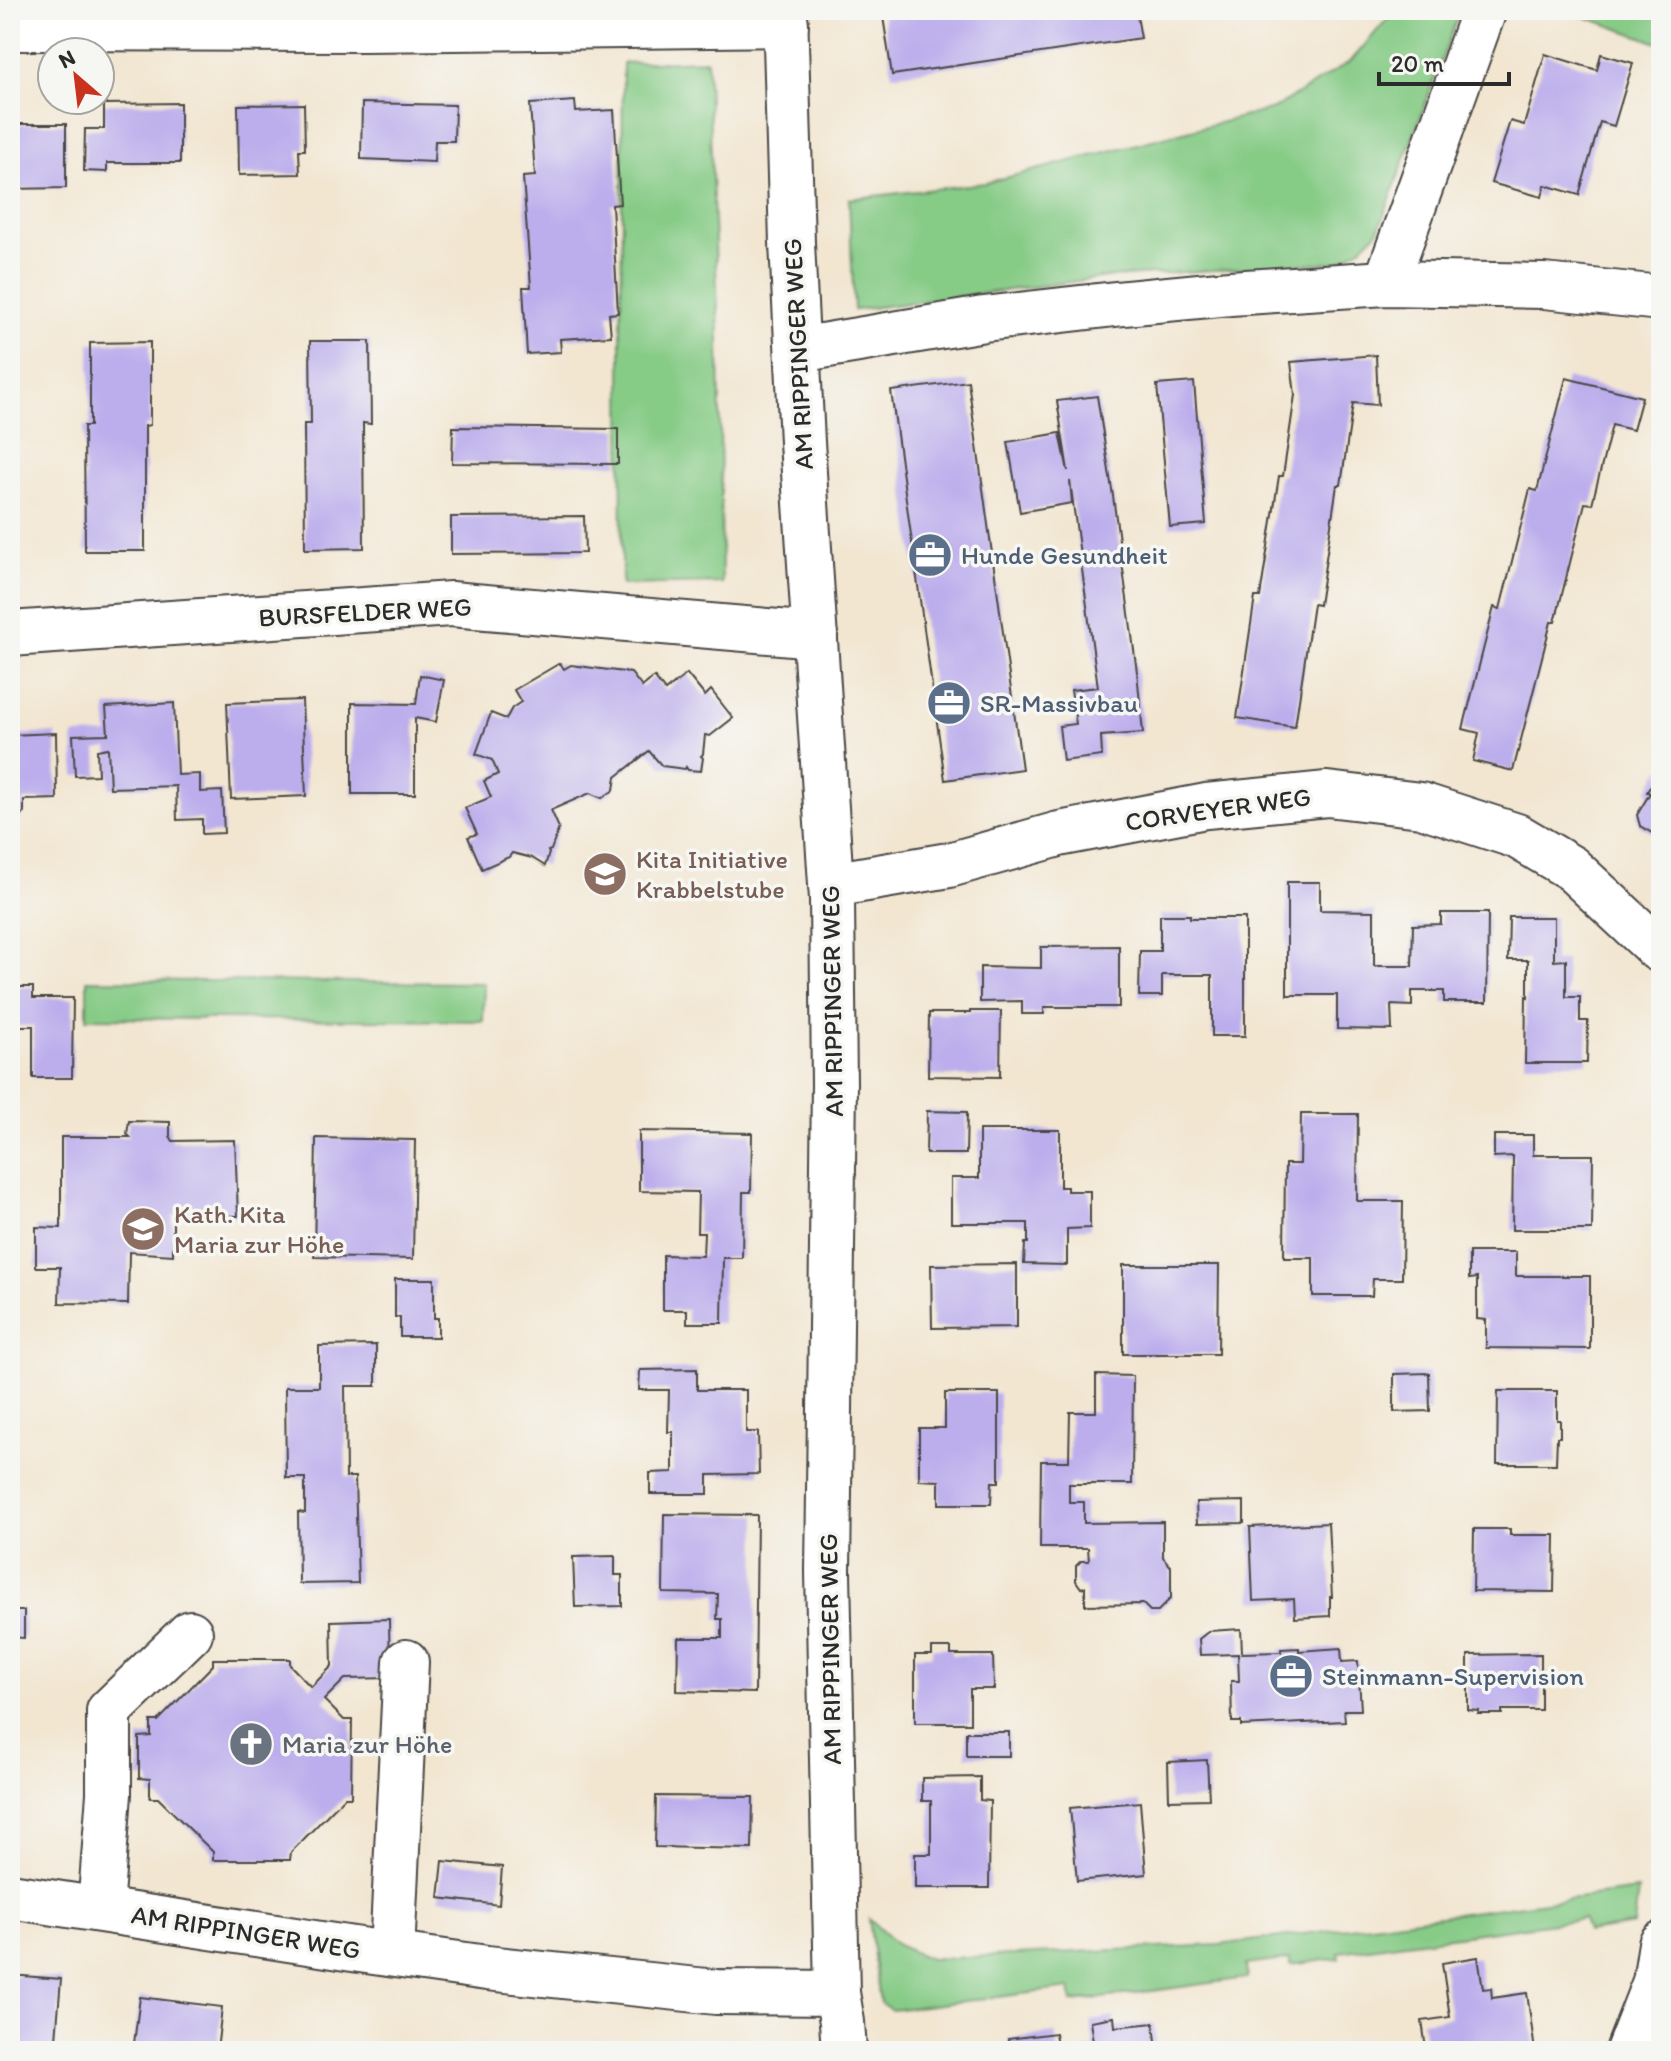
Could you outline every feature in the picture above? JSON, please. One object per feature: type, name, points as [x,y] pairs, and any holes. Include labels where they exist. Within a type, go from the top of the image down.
[{"type":"street","points":[[1386,283],[1484,10]]},
{"type":"street","points":[[10,28],[364,29],[786,17]]},
{"type":"street","name":"AM RIPPINGER WEG","points":[[786,17],[792,243],[802,442],[831,885],[834,1084],[828,1572],[837,1993],[844,2051]]},
{"type":"street","points":[[798,350],[984,319],[1115,304],[1386,283],[1544,286],[1661,298]]},
{"type":"street","name":"BURSFELDER WEG","points":[[10,634],[451,604],[815,635]]},
{"type":"street","name":"CORVEYER WEG","points":[[831,885],[949,865],[1059,834],[1206,806],[1327,794],[1421,805],[1517,836],[1571,868],[1660,956]]},
{"type":"street","name":"AM RIPPINGER WEG","points":[[100,1909],[109,1794],[109,1711],[190,1633]]},
{"type":"street","name":"AM RIPPINGER WEG","points":[[392,1954],[406,1662]]},
{"type":"street","name":"AM RIPPINGER WEG","points":[[10,1896],[487,1968],[716,1992],[837,1993]]},
{"type":"street","points":[[1628,2051],[1655,1982],[1661,1944]]},
{"type":"green space","points":[[1395,10],[1460,10],[1378,231],[1362,247],[1337,262],[1109,277],[854,310],[849,199],[985,183],[1273,109],[1351,61]]},
{"type":"green space","points":[[1566,10],[1661,10],[1661,44]]},
{"type":"green space","points":[[707,60],[719,336],[722,583],[622,585],[623,63]]},
{"type":"green space","points":[[87,980],[484,983],[483,1021],[87,1018]]},
{"type":"green space","points":[[1638,1890],[1634,1925],[1587,1932],[1583,1919],[1339,1952],[1340,1958],[1291,1965],[1290,1959],[1246,1965],[1247,1978],[1072,2002],[1070,1988],[892,2010],[880,2003],[869,1919],[897,1945],[930,1959],[1219,1945]]},
{"type":"building","points":[[882,10],[1136,10],[1141,38],[892,75]]},
{"type":"building","points":[[1545,54],[1597,70],[1601,54],[1633,63],[1614,126],[1600,122],[1579,195],[1545,185],[1542,197],[1491,183],[1510,121],[1524,125]]},
{"type":"building","points":[[575,101],[576,112],[614,110],[620,204],[612,205],[618,313],[609,314],[611,336],[560,339],[561,352],[527,354],[523,287],[531,287],[523,177],[535,176],[530,104]]},
{"type":"building","points":[[180,103],[180,163],[107,163],[107,172],[84,171],[85,129],[104,129],[104,116],[116,116],[116,104]]},
{"type":"building","points":[[362,103],[455,105],[454,141],[435,141],[434,162],[361,159]]},
{"type":"building","points":[[304,104],[305,150],[299,150],[300,174],[239,175],[238,105]]},
{"type":"building","points":[[10,124],[66,124],[66,188],[10,189]]},
{"type":"building","points":[[310,341],[370,341],[371,424],[363,423],[364,548],[305,549],[304,424],[311,424]]},
{"type":"building","points":[[150,342],[150,425],[145,426],[145,551],[85,551],[84,426],[90,426],[90,343]]},
{"type":"building","points":[[1376,355],[1378,405],[1353,403],[1319,605],[1313,604],[1295,727],[1237,718],[1255,597],[1260,597],[1279,476],[1283,476],[1295,395],[1291,362]]},
{"type":"building","points":[[1566,378],[1642,397],[1633,430],[1612,425],[1592,504],[1585,503],[1513,771],[1473,761],[1479,733],[1463,729],[1494,607],[1500,609],[1530,489],[1537,491]]},
{"type":"building","points":[[968,381],[1022,769],[945,780],[891,391]]},
{"type":"building","points":[[1194,382],[1206,524],[1170,527],[1157,385]]},
{"type":"building","points":[[1097,396],[1143,733],[1101,736],[1102,756],[1063,761],[1059,726],[1076,724],[1071,690],[1098,687],[1070,481],[1072,503],[1020,512],[1008,442],[1060,433],[1068,471],[1057,401]]},
{"type":"building","points":[[453,427],[618,429],[618,464],[452,463]]},
{"type":"building","points":[[584,516],[585,553],[451,554],[451,517]]},
{"type":"building","points":[[560,663],[564,669],[571,665],[631,673],[642,687],[654,677],[665,691],[687,674],[705,696],[711,690],[733,718],[710,736],[705,735],[701,771],[662,766],[649,751],[616,777],[614,790],[602,798],[590,793],[551,810],[559,828],[545,866],[532,858],[512,853],[482,869],[468,837],[477,834],[465,808],[491,797],[484,781],[498,774],[492,760],[476,754],[491,713],[506,719],[512,708],[521,702],[514,690]]},
{"type":"building","points":[[420,675],[444,680],[436,722],[415,718],[415,794],[352,794],[352,703],[416,704]]},
{"type":"building","points":[[302,700],[306,796],[231,799],[227,703]]},
{"type":"building","points":[[174,703],[177,775],[200,774],[200,792],[222,791],[224,833],[202,834],[202,819],[177,820],[176,786],[110,788],[108,748],[97,750],[98,775],[75,776],[73,735],[108,734],[106,707]]},
{"type":"building","points":[[56,733],[57,799],[24,800],[24,812],[16,822],[10,822],[10,735]]},
{"type":"building","points":[[1661,768],[1661,838],[1640,826],[1637,815]]},
{"type":"building","points":[[1287,882],[1320,882],[1320,910],[1374,911],[1374,966],[1412,966],[1413,925],[1441,924],[1441,913],[1488,913],[1487,1002],[1444,1002],[1444,991],[1412,991],[1412,1006],[1391,1005],[1392,1030],[1337,1029],[1337,995],[1287,995]]},
{"type":"building","points":[[1160,915],[1245,918],[1245,1036],[1212,1036],[1212,975],[1162,975],[1162,996],[1139,996],[1140,951],[1160,951]]},
{"type":"building","points":[[1509,917],[1554,917],[1554,961],[1566,960],[1566,997],[1580,997],[1580,1021],[1588,1021],[1587,1063],[1525,1063],[1528,960],[1508,960]]},
{"type":"building","points":[[1119,946],[1119,1007],[1044,1007],[1044,1014],[1022,1014],[1022,1001],[980,1002],[980,967],[1041,968],[1041,947]]},
{"type":"building","points":[[10,987],[33,987],[33,998],[73,998],[72,1078],[33,1078],[33,1026],[10,1026]]},
{"type":"building","points":[[1001,1011],[1000,1077],[928,1076],[929,1013]]},
{"type":"building","points":[[927,1111],[967,1112],[966,1154],[926,1154]]},
{"type":"building","points":[[1301,1114],[1358,1114],[1357,1201],[1403,1201],[1402,1279],[1373,1279],[1372,1296],[1313,1296],[1313,1258],[1284,1258],[1285,1164],[1300,1164]]},
{"type":"building","points":[[129,1121],[170,1122],[173,1141],[235,1140],[238,1216],[173,1215],[173,1255],[129,1252],[128,1304],[59,1303],[60,1267],[36,1267],[36,1227],[61,1228],[61,1137],[130,1137],[127,1134]]},
{"type":"building","points":[[979,1130],[1060,1130],[1060,1187],[1067,1187],[1067,1191],[1090,1191],[1090,1228],[1067,1229],[1067,1265],[1024,1264],[1028,1223],[951,1223],[951,1178],[979,1178]]},
{"type":"building","points":[[639,1131],[752,1133],[751,1192],[743,1192],[742,1258],[723,1258],[722,1323],[687,1323],[687,1310],[663,1310],[663,1255],[703,1256],[704,1233],[697,1233],[698,1192],[639,1191]]},
{"type":"building","points":[[1494,1135],[1533,1135],[1533,1155],[1593,1155],[1592,1230],[1512,1230],[1513,1156],[1494,1157]]},
{"type":"building","points":[[316,1138],[415,1140],[413,1259],[314,1257]]},
{"type":"building","points":[[1469,1252],[1516,1252],[1516,1276],[1590,1276],[1590,1349],[1486,1348],[1486,1320],[1477,1319],[1477,1278],[1469,1279]]},
{"type":"building","points":[[1017,1264],[1017,1327],[932,1328],[931,1265]]},
{"type":"building","points":[[1123,1265],[1219,1265],[1218,1354],[1123,1354]]},
{"type":"building","points":[[395,1279],[434,1279],[434,1318],[438,1318],[438,1337],[400,1337],[400,1317],[395,1317]]},
{"type":"building","points":[[376,1345],[376,1386],[345,1386],[346,1477],[355,1477],[358,1583],[299,1584],[298,1512],[305,1513],[305,1478],[286,1478],[285,1387],[319,1387],[319,1346]]},
{"type":"building","points":[[697,1369],[697,1390],[746,1390],[746,1432],[758,1432],[759,1474],[708,1475],[708,1494],[650,1494],[650,1473],[673,1472],[673,1432],[668,1432],[669,1390],[639,1390],[640,1370]]},
{"type":"building","points":[[1429,1373],[1430,1411],[1394,1412],[1394,1374]]},
{"type":"building","points":[[1096,1375],[1133,1376],[1132,1484],[1069,1484],[1069,1502],[1084,1502],[1084,1523],[1163,1522],[1163,1557],[1171,1567],[1171,1598],[1158,1611],[1150,1611],[1143,1604],[1085,1605],[1085,1587],[1081,1588],[1076,1581],[1076,1566],[1081,1561],[1089,1561],[1088,1548],[1040,1548],[1041,1461],[1069,1461],[1070,1412],[1096,1412]]},
{"type":"building","points":[[1498,1391],[1557,1391],[1560,1437],[1557,1437],[1556,1464],[1497,1464]]},
{"type":"building","points":[[945,1393],[999,1393],[999,1482],[992,1482],[991,1504],[939,1504],[939,1481],[919,1480],[919,1428],[945,1428]]},
{"type":"building","points":[[1244,1501],[1244,1523],[1197,1524],[1196,1502]]},
{"type":"building","points":[[664,1514],[757,1515],[755,1693],[677,1691],[678,1638],[722,1638],[722,1619],[717,1619],[718,1594],[663,1593]]},
{"type":"building","points":[[1328,1523],[1332,1597],[1330,1616],[1295,1618],[1294,1599],[1253,1601],[1250,1527]]},
{"type":"building","points":[[1474,1529],[1510,1529],[1510,1535],[1555,1535],[1554,1592],[1473,1591]]},
{"type":"building","points":[[615,1556],[615,1575],[622,1575],[622,1606],[575,1607],[573,1557]]},
{"type":"building","points":[[10,1611],[24,1611],[24,1638],[10,1637]]},
{"type":"building","name":"Maria zur Höhe","points":[[389,1619],[390,1678],[345,1679],[324,1700],[344,1720],[352,1720],[351,1797],[345,1797],[291,1852],[290,1860],[213,1860],[213,1852],[158,1798],[150,1798],[150,1779],[139,1778],[139,1737],[151,1736],[151,1721],[158,1721],[213,1665],[213,1659],[290,1659],[290,1665],[311,1687],[332,1666],[331,1621]]},
{"type":"building","points":[[1241,1629],[1242,1653],[1341,1648],[1342,1662],[1358,1661],[1361,1710],[1344,1710],[1345,1721],[1241,1726],[1241,1722],[1232,1722],[1231,1681],[1239,1681],[1238,1654],[1200,1655],[1199,1639],[1209,1631]]},
{"type":"building","points":[[932,1648],[951,1648],[951,1655],[993,1655],[994,1689],[970,1689],[970,1723],[915,1723],[915,1655],[932,1655]]},
{"type":"building","points":[[1541,1654],[1541,1710],[1502,1710],[1502,1714],[1478,1714],[1479,1711],[1468,1710],[1468,1655]]},
{"type":"building","points":[[966,1732],[1009,1732],[1009,1756],[966,1756]]},
{"type":"building","points":[[1207,1760],[1209,1799],[1169,1800],[1168,1762]]},
{"type":"building","points":[[980,1777],[980,1800],[990,1801],[989,1888],[915,1888],[915,1854],[931,1854],[931,1801],[922,1801],[922,1778]]},
{"type":"building","points":[[656,1796],[753,1797],[752,1849],[655,1847]]},
{"type":"building","points":[[1140,1802],[1146,1874],[1077,1881],[1070,1808]]},
{"type":"building","points":[[443,1861],[502,1867],[499,1905],[439,1898]]},
{"type":"building","points":[[1478,1957],[1483,1989],[1491,1988],[1492,1998],[1527,1993],[1535,2051],[1426,2049],[1422,2021],[1450,2017],[1442,1963]]},
{"type":"building","points":[[10,1975],[61,1979],[55,2051],[10,2051]]},
{"type":"building","points":[[140,1997],[222,2007],[217,2051],[133,2051]]},
{"type":"building","points":[[1114,2017],[1115,2027],[1154,2023],[1157,2051],[1086,2051],[1094,2048],[1090,2021]]},
{"type":"building","points":[[1055,2033],[1058,2051],[1010,2051],[1008,2039]]},
{"type":"building","points":[[349,2043],[365,2044],[364,2048],[375,2051],[330,2051],[334,2044],[349,2046]]},
{"type":"place","name":"Hunde Gesundheit","points":[[930,555]]},
{"type":"place","name":"SR-Massivbau","points":[[949,703]]},
{"type":"place","name":"Kita Initiative Krabbelstube","points":[[605,874]]},
{"type":"place","name":"Kath. Kita Maria zur Höhe","points":[[143,1229]]},
{"type":"place","name":"Steinmann-Supervision","points":[[1291,1676]]},
{"type":"place","name":"Maria zur Höhe","points":[[251,1744]]}]
